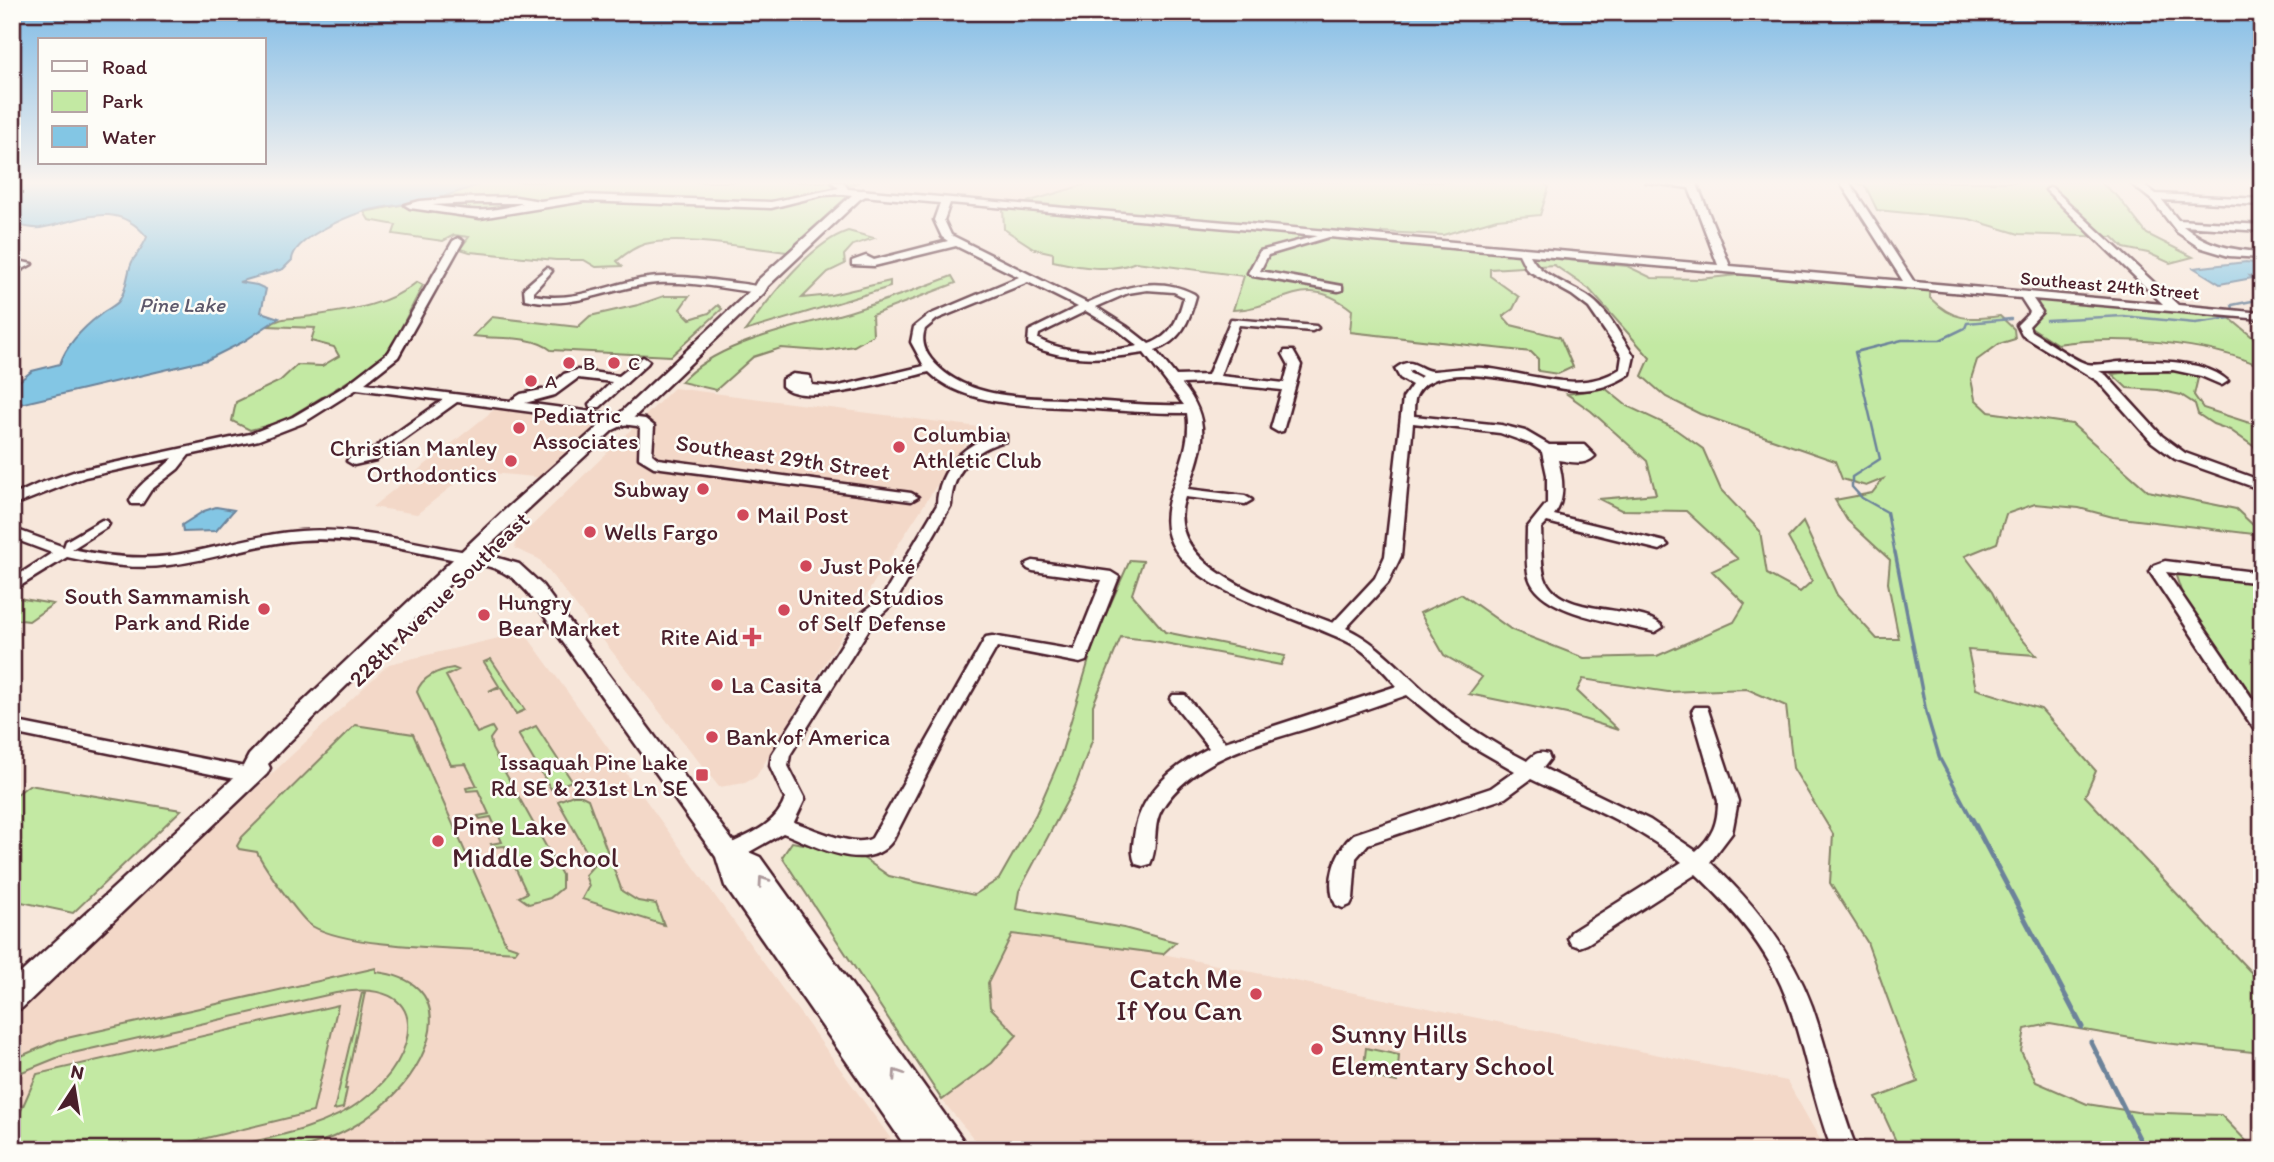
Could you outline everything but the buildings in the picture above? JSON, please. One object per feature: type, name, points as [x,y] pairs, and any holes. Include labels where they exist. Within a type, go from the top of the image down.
[{"type":"main road","name":"228th Avenue Southeast","points":[[12,999],[250,775],[270,762],[607,427],[622,420],[759,290],[773,285],[817,236]]},
{"type":"main road","points":[[474,558],[507,564],[536,589],[728,854],[734,879],[926,1150]]},
{"type":"main road","points":[[728,854],[751,864],[951,1150]]},
{"type":"street","points":[[947,236],[954,243],[1087,307],[1122,328],[1147,348],[1174,380],[1194,409],[1197,424],[1196,444],[1179,492],[1172,523],[1175,536],[1186,555],[1213,578],[1336,629],[1370,648],[1410,688],[1455,726],[1535,765],[1642,825],[1698,862],[1749,914],[1782,963],[1801,1008],[1828,1105],[1845,1150]]},
{"type":"street","points":[[1328,236],[1269,251],[1261,255],[1253,273],[1338,288]]},
{"type":"street","name":"Southeast 24th Street","points":[[1363,236],[2262,316]]},
{"type":"street","points":[[1713,236],[1725,268]]},
{"type":"street","points":[[1879,236],[1910,285]]},
{"type":"street","points":[[2099,236],[2174,308]]},
{"type":"street","points":[[2191,236],[2222,251],[2262,255]]},
{"type":"street","points":[[12,502],[43,487],[81,474],[276,431],[353,385],[398,349],[458,241]]},
{"type":"street","points":[[870,263],[954,243]]},
{"type":"street","points":[[1402,367],[1400,370],[1404,375],[1427,380],[1474,371],[1562,386],[1588,385],[1617,378],[1626,371],[1629,363],[1625,350],[1593,306],[1576,293],[1531,268],[1523,250]]},
{"type":"street","points":[[12,272],[27,264]]},
{"type":"street","points":[[547,271],[528,290],[529,297],[571,300],[641,283],[667,280],[759,290]]},
{"type":"street","points":[[1027,278],[933,317],[920,327],[917,343],[930,368],[965,388],[1002,397],[1147,409],[1194,409]]},
{"type":"street","points":[[1157,287],[1185,292],[1190,299],[1175,334],[1168,340],[1147,348],[1102,353],[1049,349],[1032,341],[1031,337],[1036,330],[1087,307],[1132,288],[1157,287]]},
{"type":"street","points":[[2024,295],[2036,312],[2023,325],[2026,333],[2108,383],[2167,448],[2197,464],[2262,486]]},
{"type":"street","points":[[1213,379],[1235,321],[1312,328]]},
{"type":"street","points":[[1278,428],[1295,365],[1289,354]]},
{"type":"street","points":[[595,404],[643,361]]},
{"type":"street","points":[[2087,368],[2176,365],[2199,370],[2222,381]]},
{"type":"street","points":[[801,387],[816,391],[835,391],[930,368]]},
{"type":"street","points":[[512,406],[526,397],[551,392],[568,377],[577,374],[622,380]]},
{"type":"street","points":[[1174,380],[1213,379],[1289,387]]},
{"type":"street","points":[[1336,629],[1390,568],[1395,548],[1411,393],[1427,380]]},
{"type":"street","name":"Southeast 29th Street","points":[[353,385],[622,420],[648,426],[645,454],[653,463],[911,497]]},
{"type":"street","points":[[354,461],[371,457],[455,398]]},
{"type":"street","points":[[1407,419],[1506,431],[1528,438],[1548,452],[1554,501],[1549,511],[1537,522],[1534,531],[1537,578],[1546,592],[1579,609],[1631,618],[1655,627]]},
{"type":"street","points":[[728,854],[782,825],[790,815],[795,799],[779,766],[781,754],[868,617],[888,601],[944,505],[944,492],[955,473],[978,445],[989,439],[1002,438]]},
{"type":"street","points":[[137,501],[141,491],[175,467],[184,452]]},
{"type":"street","points":[[1179,492],[1245,500]]},
{"type":"street","points":[[1543,517],[1660,545]]},
{"type":"street","points":[[12,521],[68,548]]},
{"type":"street","points":[[12,586],[102,524]]},
{"type":"street","points":[[12,532],[31,542],[150,562],[280,537],[313,535],[474,558]]},
{"type":"street","points":[[782,825],[836,844],[867,849],[875,847],[886,835],[937,736],[992,641],[1080,657],[1111,577],[1033,566]]},
{"type":"street","points":[[2262,578],[2175,567],[2159,568],[2158,572],[2262,727]]},
{"type":"street","points":[[1143,858],[1148,818],[1158,798],[1186,770],[1222,750],[1410,688]]},
{"type":"street","points":[[1179,699],[1222,750]]},
{"type":"street","points":[[1579,938],[1698,862],[1720,839],[1728,815],[1725,786],[1701,711]]},
{"type":"street","points":[[12,727],[250,775]]},
{"type":"street","points":[[1343,899],[1347,852],[1361,839],[1498,793],[1535,765]]},
{"type":"shaded area","points":[[674,388],[979,427],[953,460],[876,579],[756,777],[745,783],[719,787],[539,559],[516,549],[515,545],[517,540]]},
{"type":"shaded area","points":[[495,409],[593,422],[601,426],[545,478],[471,471],[417,514],[372,507]]},
{"type":"shaded area","name":"Pine Lake Middle School","points":[[524,632],[899,1150],[12,1150],[12,1017],[389,664]]},
{"type":"shaded area","name":"Sunny Hills Elementary School","points":[[1012,934],[1163,954],[1787,1081],[1826,1150],[983,1150],[942,1100],[992,1063],[988,983]]},
{"type":"green space","points":[[409,236],[452,236],[443,241]]},
{"type":"green space","points":[[463,236],[804,236],[787,252],[715,243],[676,241],[645,244],[617,261],[622,266],[596,267],[584,260],[556,260],[460,249],[469,237]]},
{"type":"green space","points":[[1015,236],[1377,236],[1373,240],[1627,266],[1652,278],[1700,279],[1747,274],[1938,291],[1930,292],[1930,298],[1954,315],[1970,318],[2000,316],[2014,329],[2015,339],[1999,344],[1977,360],[1971,379],[1975,399],[1989,412],[2072,424],[2148,491],[2236,509],[2254,526],[2253,534],[2113,517],[2079,508],[2035,504],[2006,514],[1997,543],[1965,556],[1992,592],[2008,623],[2036,655],[1968,650],[1976,689],[2041,709],[2096,771],[2085,796],[2262,984],[2262,1053],[2154,1042],[2050,1024],[2025,1029],[2021,1051],[2036,1082],[2087,1104],[2137,1112],[2221,1115],[2255,1150],[1900,1150],[1876,1098],[1918,1082],[1867,942],[1830,883],[1833,834],[1793,768],[1786,706],[1747,689],[1668,692],[1583,679],[1577,691],[1618,730],[1567,714],[1469,694],[1482,677],[1444,655],[1420,613],[1461,594],[1512,630],[1584,658],[1657,656],[1734,622],[1745,604],[1712,571],[1738,559],[1686,511],[1621,510],[1599,499],[1656,494],[1647,461],[1591,411],[1567,394],[1605,388],[1627,406],[1672,427],[1703,449],[1721,490],[1760,531],[1767,574],[1800,592],[1812,581],[1788,538],[1803,522],[1837,595],[1877,639],[1899,639],[1888,583],[1890,560],[1847,520],[1835,500],[1872,493],[1883,479],[1866,486],[1842,479],[1835,461],[1700,414],[1666,397],[1642,376],[1650,358],[1589,289],[1554,265],[1490,269],[1490,276],[1519,297],[1513,309],[1503,316],[1511,325],[1560,337],[1573,367],[1558,374],[1538,371],[1538,359],[1531,352],[1350,332],[1352,310],[1335,298],[1320,293],[1306,292],[1250,308],[1233,310],[1244,276],[1136,262],[1116,267],[1084,267],[1053,261],[1053,253],[1035,249]]},
{"type":"green space","points":[[2089,236],[2151,236],[2193,257],[2170,263],[2148,253],[2124,248],[2113,237]]},
{"type":"green space","points":[[833,238],[874,238],[853,245],[844,255],[845,264],[828,272],[802,298],[831,295],[890,281],[890,287],[745,331],[791,274],[819,247]]},
{"type":"green space","points":[[952,276],[956,283],[872,315],[873,335],[854,346],[822,351],[781,348],[753,357],[716,390],[681,382],[715,356],[759,337],[862,308]]},
{"type":"green space","points":[[417,282],[423,285],[400,330],[396,346],[371,367],[281,422],[250,430],[232,421],[236,402],[280,381],[297,365],[322,366],[339,356],[334,347],[311,341],[315,328],[269,326],[282,319],[364,307],[392,297]]},
{"type":"green space","points":[[664,296],[689,296],[680,309],[690,319],[709,313],[718,305],[722,309],[671,356],[551,350],[524,340],[473,336],[492,317],[578,327],[590,316]]},
{"type":"green space","points":[[2044,298],[2226,315],[2262,345],[2262,367],[2215,351],[2161,342],[2106,340],[2057,344],[2029,326],[2039,317],[2038,300]]},
{"type":"green space","points":[[2160,369],[2193,372],[2198,378],[2194,395],[2203,408],[2262,427],[2262,452],[2230,430],[2213,424],[2198,414],[2195,404],[2181,395],[2127,388],[2112,374]]},
{"type":"green space","points":[[1130,560],[1143,561],[1132,594],[1165,632],[1285,656],[1281,665],[1121,637],[1093,705],[1093,738],[1076,784],[1019,891],[1016,909],[1124,928],[1176,942],[1163,954],[1012,934],[988,983],[990,1007],[1017,1035],[992,1063],[942,1100],[782,857],[792,842],[856,853],[889,876],[974,895],[999,879],[1036,814],[1059,761],[1096,636]]},
{"type":"green space","points":[[2195,573],[2262,581],[2262,709],[2183,597],[2176,576]]},
{"type":"green space","points":[[12,597],[53,604],[29,621],[12,619]]},
{"type":"green space","points":[[491,659],[525,710],[516,714],[501,688],[489,691],[499,686],[484,662]]},
{"type":"green space","points":[[453,668],[458,670],[446,676],[477,733],[492,727],[495,732],[490,739],[492,749],[562,875],[562,888],[550,898],[529,904],[519,897],[527,893],[505,846],[493,847],[491,844],[502,842],[491,817],[480,819],[478,816],[489,814],[478,790],[467,791],[466,788],[477,786],[466,764],[451,765],[417,692],[422,682],[431,675]]},
{"type":"green space","points":[[355,725],[413,734],[506,944],[518,948],[515,952],[380,943],[330,934],[307,922],[274,880],[257,852],[239,849],[237,846],[242,837]]},
{"type":"green space","points":[[536,726],[572,781],[551,789],[518,734]]},
{"type":"green space","points":[[29,785],[181,810],[73,913],[12,900],[12,798]]},
{"type":"green space","points":[[573,795],[588,799],[622,891],[638,901],[656,904],[664,925],[582,899],[589,886],[585,875],[594,865],[558,801]]},
{"type":"green space","points":[[376,968],[376,972],[401,978],[418,989],[428,1003],[431,1021],[428,1039],[421,1058],[409,1077],[388,1101],[358,1124],[319,1142],[290,1149],[217,1150],[311,1126],[347,1111],[363,1100],[383,1082],[397,1062],[406,1042],[408,1023],[403,1007],[389,996],[367,991],[336,993],[64,1055],[12,1076],[12,1060],[58,1040]]},
{"type":"green space","points":[[365,992],[343,1108],[334,1110],[362,993]]},
{"type":"green space","points":[[338,1005],[313,1112],[157,1150],[12,1150],[12,1131],[37,1074]]},
{"type":"green space","points":[[1366,1048],[1399,1055],[1397,1082],[1363,1075]]},
{"type":"water","name":"Pine Lake","points":[[312,236],[301,244],[283,269],[239,282],[266,289],[261,312],[279,318],[243,342],[207,360],[20,404],[12,403],[12,387],[32,371],[60,364],[77,336],[119,301],[131,264],[147,237]]},
{"type":"water","points":[[2246,262],[2262,264],[2262,278],[2250,276],[2252,278],[2220,284],[2194,268]]},
{"type":"water","points":[[216,507],[234,510],[216,531],[183,532],[182,525]]},
{"type":"waterway","points":[[2233,308],[2232,305],[2262,299]]},
{"type":"waterway","points":[[2046,320],[2123,316],[2195,323],[2238,317]]},
{"type":"waterway","points":[[1895,554],[1887,512],[1862,498],[1852,487],[1852,477],[1880,459],[1855,352],[1902,340],[1940,340],[1965,328],[1967,323],[2011,319]]},
{"type":"waterway","points":[[1895,552],[1926,712],[1940,759],[1973,821]]},
{"type":"waterway","points":[[1972,819],[2082,1027]]},
{"type":"waterway","points":[[2091,1042],[2145,1150]]},
{"type":"place","name":"B","points":[[569,363]]},
{"type":"place","name":"C","points":[[614,363]]},
{"type":"place","name":"A","points":[[531,381]]},
{"type":"place","name":"Pediatric Associates","points":[[519,428]]},
{"type":"place","name":"Columbia Athletic Club","points":[[899,447]]},
{"type":"place","name":"Christian Manley Orthodontics","points":[[511,461]]},
{"type":"place","name":"Subway","points":[[703,489]]},
{"type":"place","name":"Mail Post","points":[[743,515]]},
{"type":"place","name":"Wells Fargo","points":[[590,532]]},
{"type":"place","name":"Just Poké","points":[[806,566]]},
{"type":"place","name":"South Sammamish Park and Ride","points":[[264,609]]},
{"type":"place","name":"United Studios of Self Defense","points":[[784,610]]},
{"type":"place","name":"Hungry Bear Market","points":[[484,615]]},
{"type":"place","name":"Rite Aid","points":[[752,637]]},
{"type":"place","name":"La Casita","points":[[717,685]]},
{"type":"place","name":"Bank of America","points":[[712,737]]},
{"type":"place","name":"Issaquah Pine Lake Rd SE & 231st Ln SE","points":[[702,775]]},
{"type":"place","name":"Pine Lake Middle School","points":[[438,841]]},
{"type":"place","name":"Catch Me If You Can","points":[[1256,994]]},
{"type":"place","name":"Sunny Hills Elementary School","points":[[1317,1049]]}]
